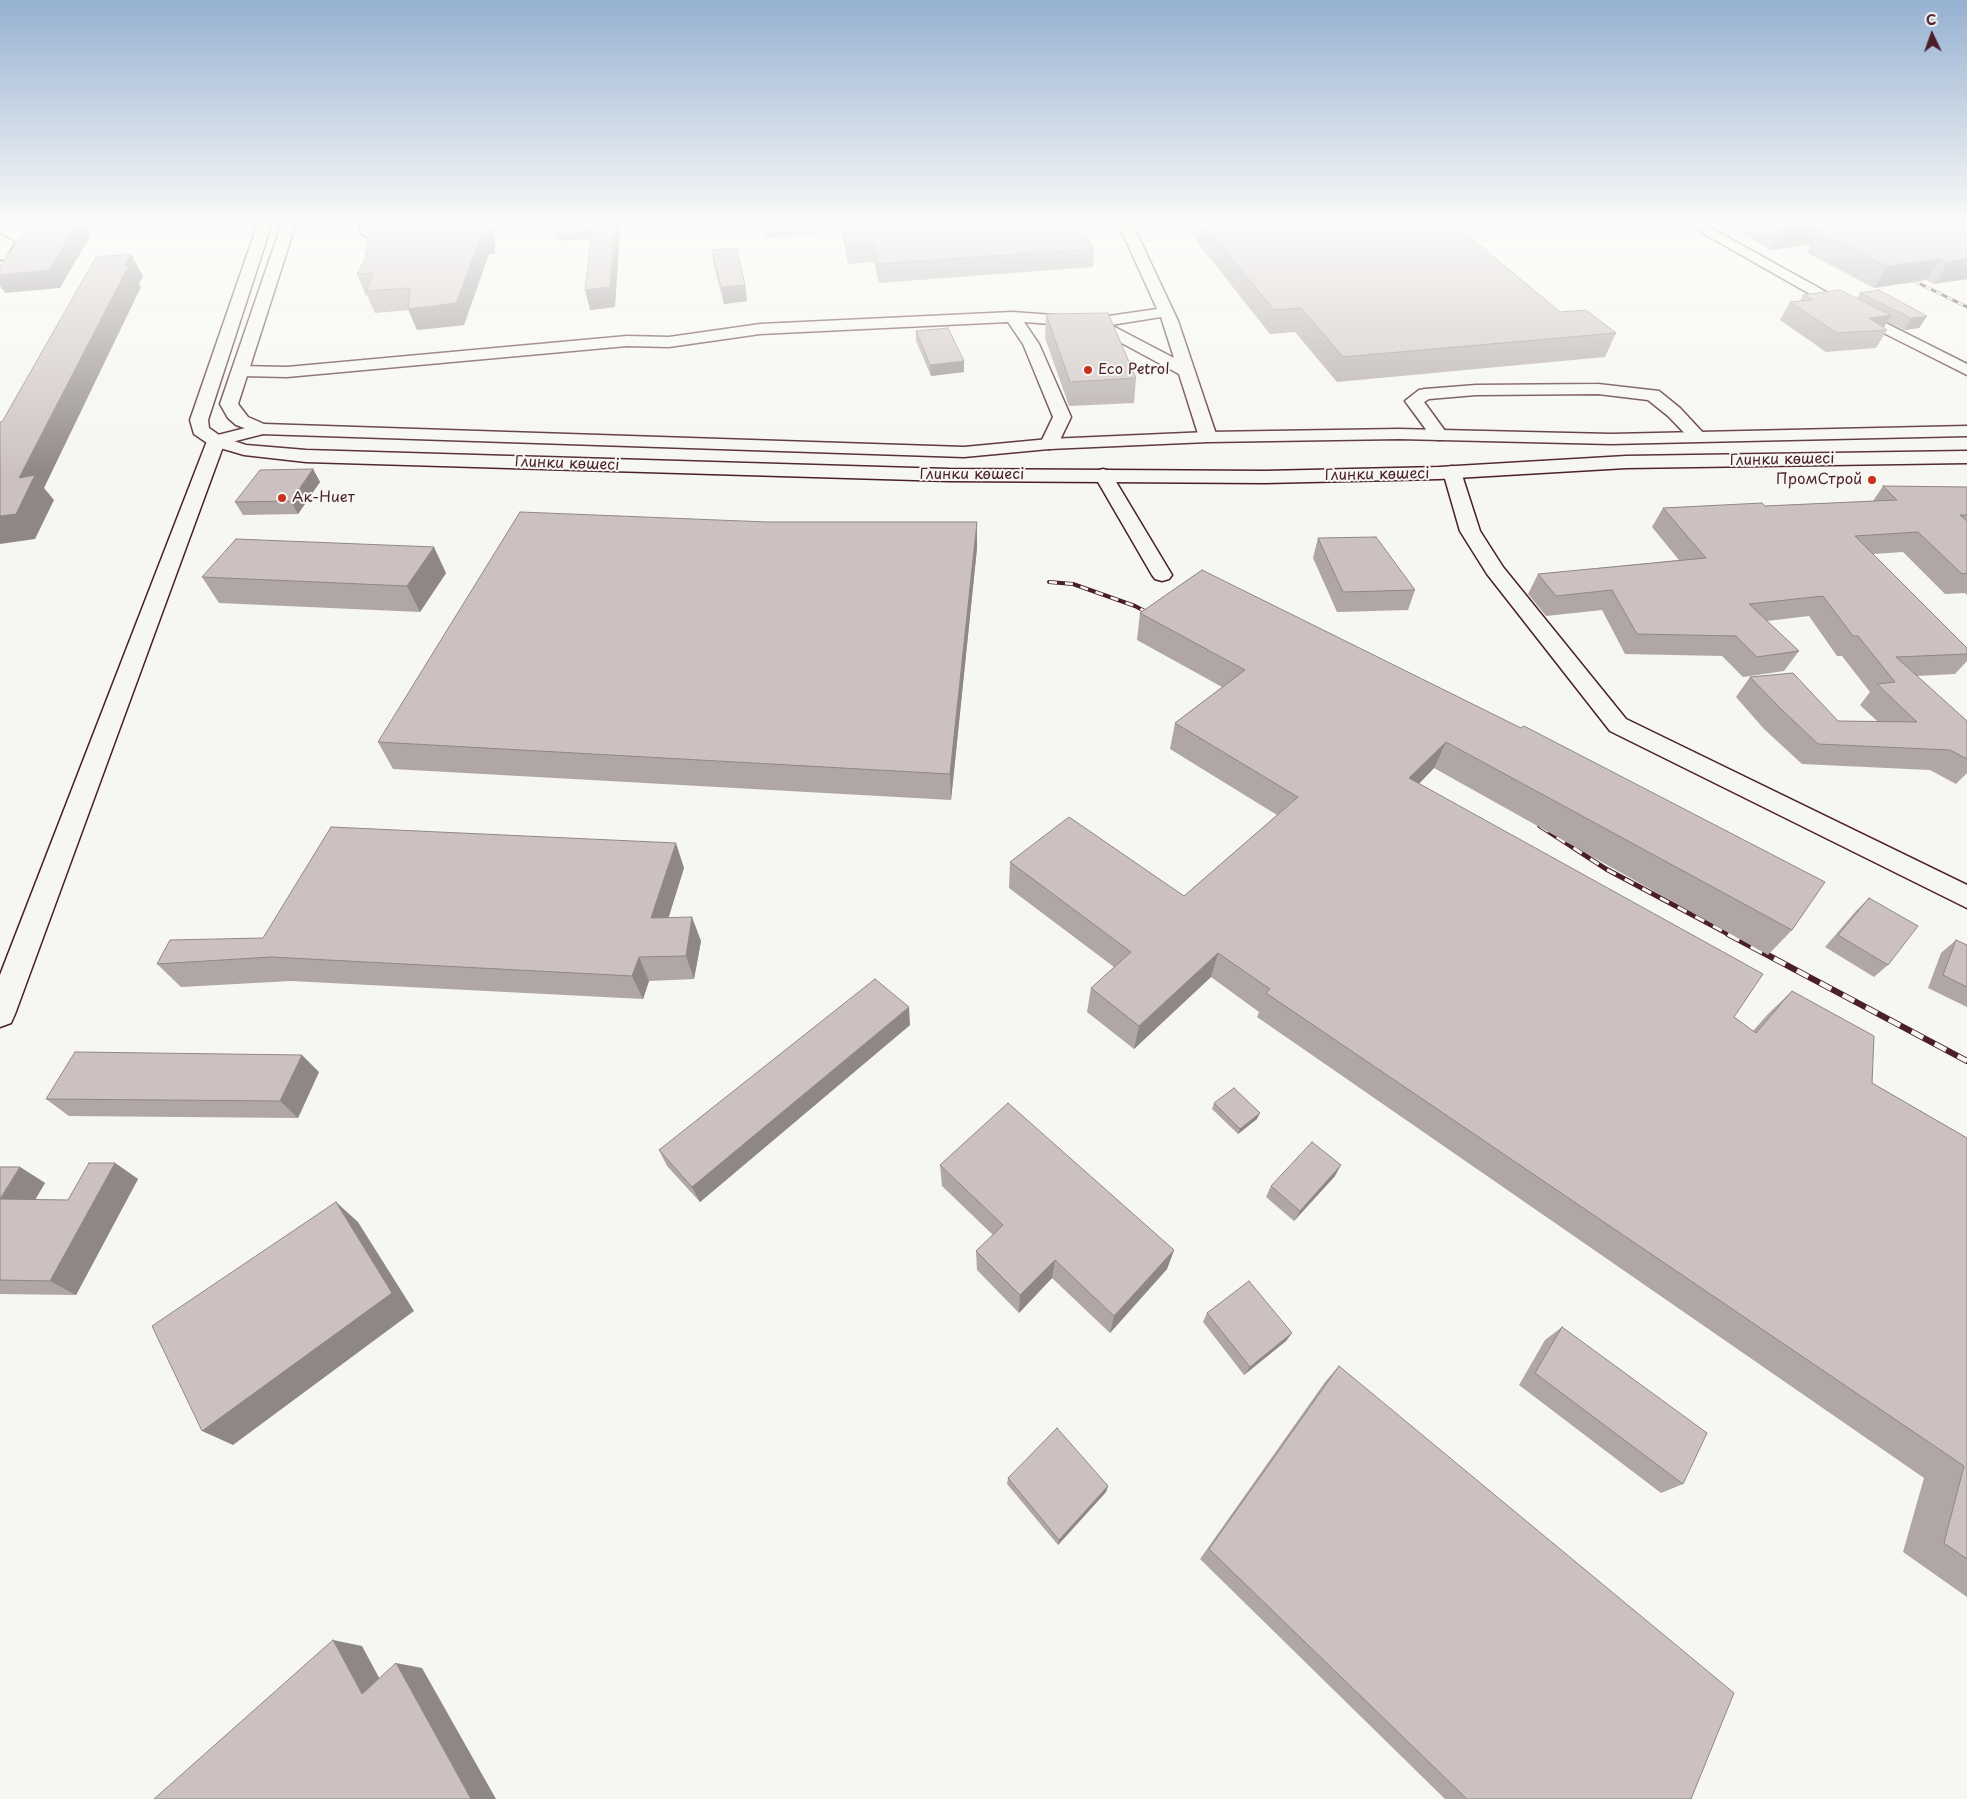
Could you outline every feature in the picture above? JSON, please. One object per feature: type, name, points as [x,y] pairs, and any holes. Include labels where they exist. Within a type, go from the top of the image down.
[{"type":"main road","name":"Глинки көшесі","points":[[237,307],[199,420],[200,430],[216,441],[244,450],[306,456],[949,476],[1104,475],[1265,478],[1611,439],[1967,431]]},
{"type":"main road","name":"Глинки көшесі","points":[[263,307],[229,404],[234,414],[242,421],[261,429],[964,452],[1049,444],[1111,441],[1208,437],[1399,434],[1418,442],[1439,458],[1626,462],[1967,457]]},
{"type":"main road","points":[[1163,307],[1208,437]]},
{"type":"main road","points":[[1843,307],[1967,370]]},
{"type":"main road","points":[[240,371],[286,372],[627,341],[670,342],[760,329],[1012,317],[1096,323],[1165,312]]},
{"type":"main road","points":[[1012,317],[1033,349],[1062,417],[1049,444]]},
{"type":"main road","points":[[1033,349],[1060,321]]},
{"type":"main road","points":[[1096,323],[1186,371]]},
{"type":"main road","points":[[1698,437],[1674,412],[1653,395],[1590,389],[1476,390],[1424,394],[1414,401],[1470,531],[1494,570],[1618,725],[1967,897]]},
{"type":"main road","points":[[0,1014],[216,441],[261,429]]},
{"type":"main road","points":[[1111,441],[1096,455],[1104,475],[1162,575]]},
{"type":"building","points":[[68,307],[107,307],[19,478],[35,475],[16,514],[0,516],[0,422],[2,422]]},
{"type":"building","points":[[408,307],[424,307],[408,309]]},
{"type":"building","points":[[1272,307],[1554,307],[1560,312],[1586,310],[1616,333],[1343,357],[1301,308],[1274,310]]},
{"type":"building","points":[[1798,307],[1875,307],[1891,315],[1869,318],[1887,330],[1837,333]]},
{"type":"building","points":[[1888,307],[1910,307],[1927,316],[1911,318]]},
{"type":"building","points":[[1108,313],[1136,378],[1070,382],[1046,314]]},
{"type":"building","points":[[948,328],[964,361],[930,365],[916,331]]},
{"type":"building","points":[[313,469],[291,501],[235,502],[260,470]]},
{"type":"building","points":[[1883,486],[1967,487],[1967,515],[1960,515],[1967,521],[1967,573],[1962,574],[1918,532],[1855,536],[1967,648],[1967,654],[1896,657],[1967,721],[1967,759],[1950,750],[1818,744],[1750,677],[1793,673],[1838,721],[1917,722],[1877,684],[1895,682],[1858,636],[1853,636],[1823,596],[1749,604],[1799,651],[1757,657],[1736,636],[1637,634],[1612,590],[1556,596],[1538,574],[1706,558],[1663,508],[1762,503],[1765,506],[1897,500]]},
{"type":"building","points":[[520,512],[767,522],[977,522],[950,774],[378,742]]},
{"type":"building","points":[[1376,537],[1415,590],[1343,592],[1318,538]]},
{"type":"building","points":[[236,539],[434,547],[407,586],[202,577]]},
{"type":"building","points":[[1202,570],[1521,728],[1524,726],[1825,882],[1792,930],[1446,742],[1409,778],[1763,974],[1734,1017],[1756,1033],[1792,991],[1874,1036],[1872,1083],[1967,1138],[1967,1559],[1944,1543],[1964,1466],[1266,993],[1270,989],[1218,953],[1139,1026],[1091,988],[1131,952],[1010,862],[1069,817],[1184,896],[1298,797],[1175,723],[1245,670],[1140,613]]},
{"type":"building","points":[[331,827],[676,843],[651,918],[692,917],[686,956],[639,957],[632,976],[271,957],[157,964],[170,940],[263,938]]},
{"type":"building","points":[[1869,898],[1918,926],[1888,965],[1838,935]]},
{"type":"building","points":[[1956,940],[1967,945],[1967,987],[1943,975]]},
{"type":"building","points":[[875,979],[909,1007],[692,1187],[659,1150]]},
{"type":"building","points":[[75,1052],[302,1055],[280,1101],[46,1099]]},
{"type":"building","points":[[1234,1088],[1260,1113],[1240,1129],[1214,1103]]},
{"type":"building","points":[[1008,1103],[1174,1250],[1114,1316],[1055,1260],[1020,1295],[976,1251],[1003,1225],[940,1165]]},
{"type":"building","points":[[1312,1142],[1341,1165],[1300,1211],[1271,1186]]},
{"type":"building","points":[[89,1163],[115,1163],[50,1281],[0,1280],[0,1199],[68,1200]]},
{"type":"building","points":[[0,1167],[20,1167],[0,1199]]},
{"type":"building","points":[[336,1202],[392,1293],[202,1431],[152,1326]]},
{"type":"building","points":[[1249,1281],[1292,1333],[1250,1367],[1207,1313]]},
{"type":"building","points":[[1562,1327],[1707,1433],[1683,1484],[1535,1373]]},
{"type":"building","points":[[1339,1366],[1734,1693],[1691,1799],[1467,1799],[1209,1549]]},
{"type":"building","points":[[1057,1428],[1108,1486],[1059,1540],[1008,1478]]},
{"type":"building","points":[[333,1640],[362,1694],[396,1663],[471,1799],[154,1799]]},
{"type":"railway","points":[[1049,582],[1073,584],[1135,606],[1156,617]]},
{"type":"railway","points":[[1540,826],[1606,869],[1730,935]]},
{"type":"railway","points":[[1728,934],[1967,1061]]},
{"type":"place","name":"Eco Petrol","points":[[1088,370]]},
{"type":"place","name":"ПромСтрой","points":[[1872,480]]},
{"type":"place","name":"Ак-Ниет","points":[[282,498]]}]
